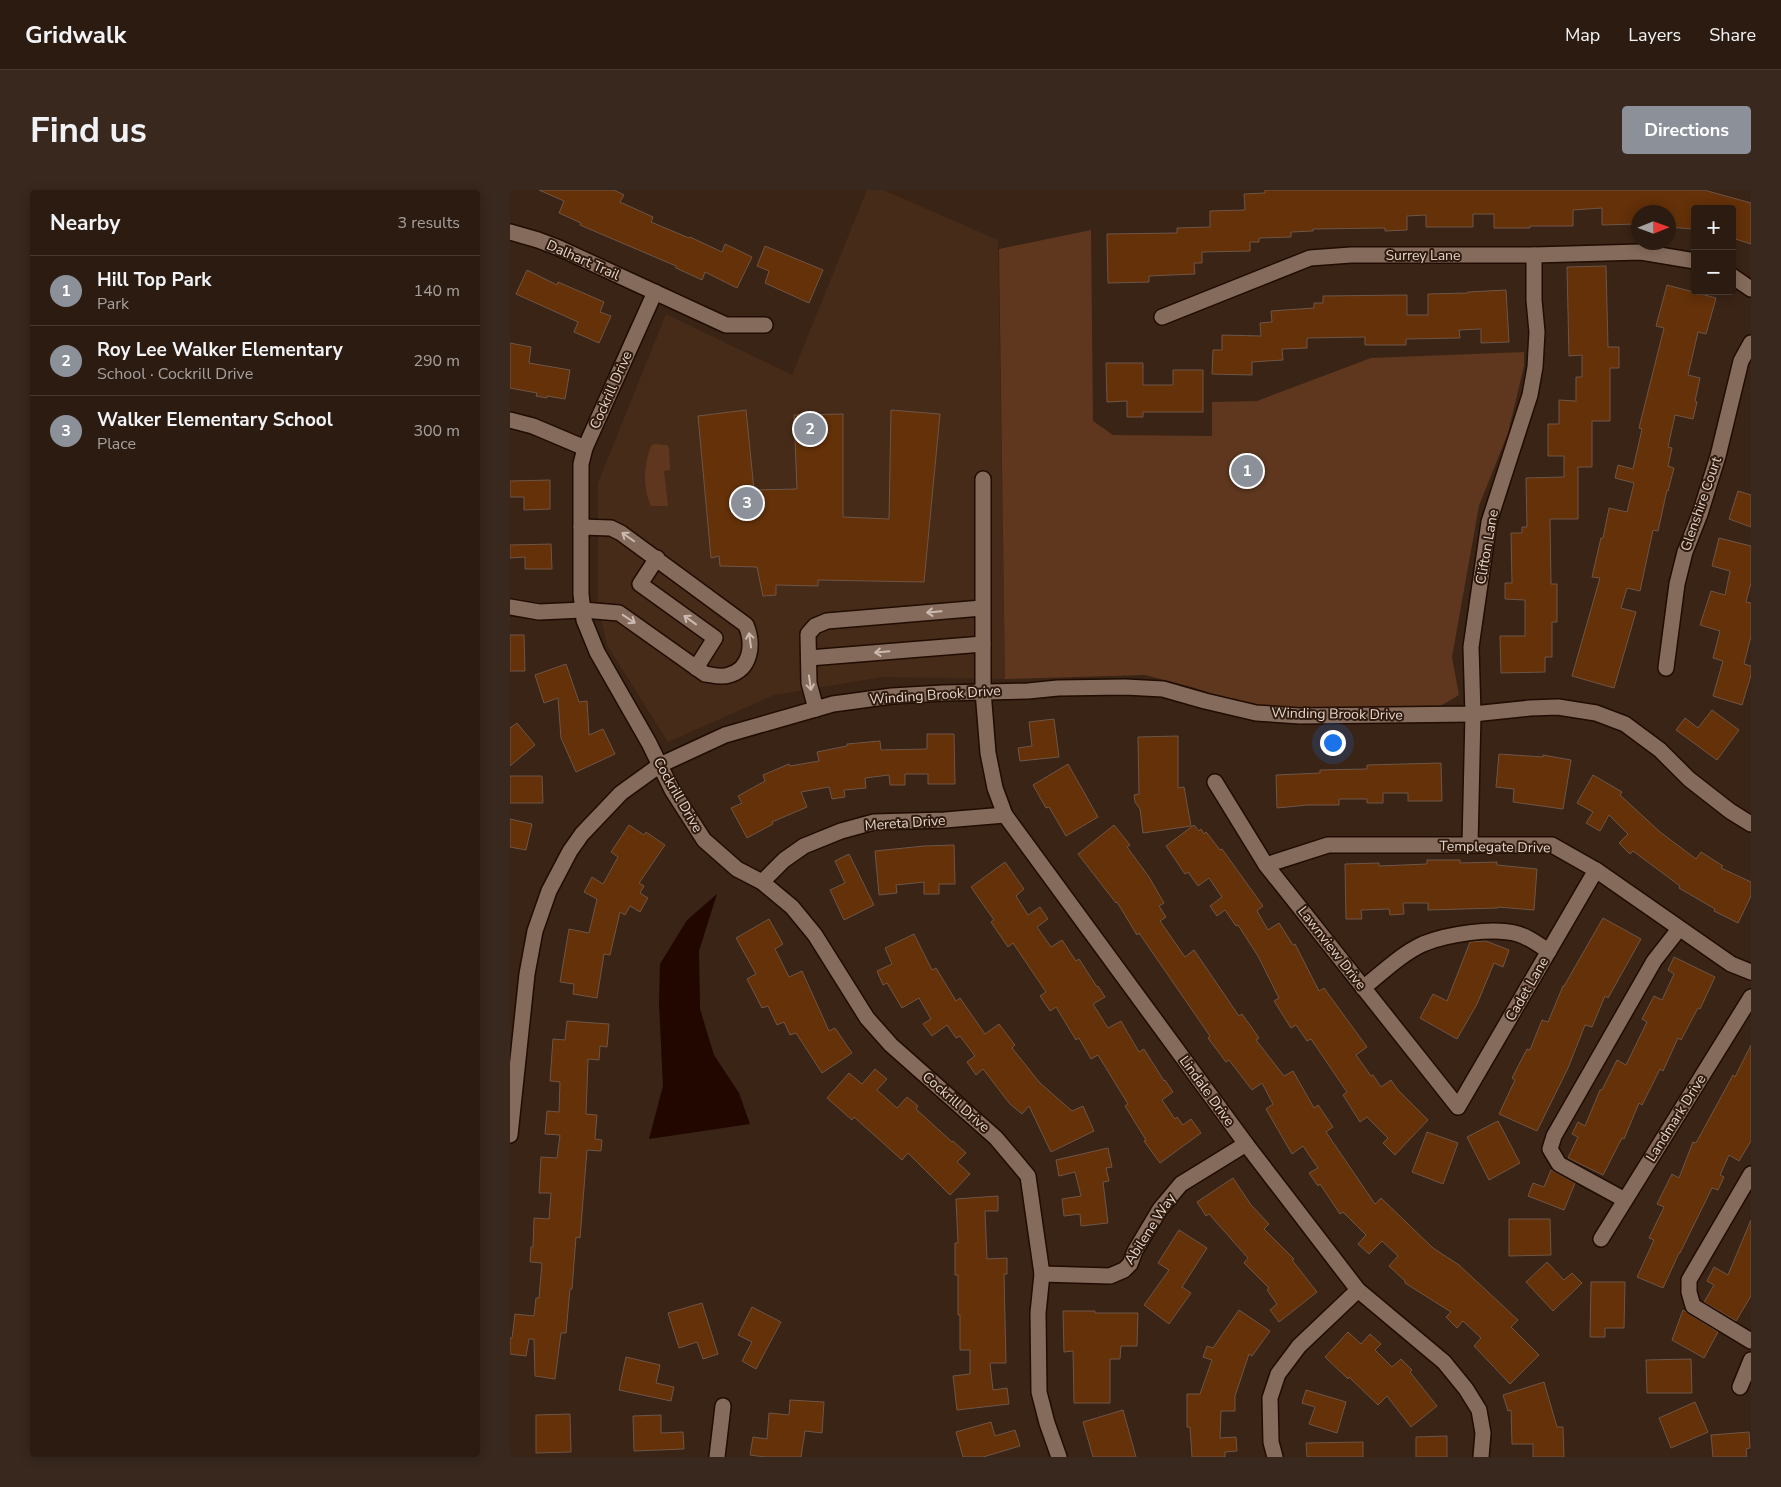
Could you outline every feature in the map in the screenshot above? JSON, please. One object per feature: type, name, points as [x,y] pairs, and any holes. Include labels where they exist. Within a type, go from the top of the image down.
[{"type":"street","name":"Dalhart Trail","points":[[510,232],[549,244],[655,292]]},
{"type":"street","name":"Surrey Lane","points":[[1162,317],[1310,258],[1351,255],[1534,255],[1641,252],[1691,260]]},
{"type":"street","name":"Clifton Lane","points":[[1470,845],[1473,714],[1471,647],[1489,522],[1530,395],[1535,367],[1537,332],[1534,300],[1534,255]]},
{"type":"street","points":[[1736,279],[1751,289]]},
{"type":"street","points":[[655,292],[726,325],[765,325]]},
{"type":"street","name":"Cockrill Drive","points":[[655,292],[585,448],[580,472],[583,610],[588,630],[597,652],[649,743],[672,790],[704,840],[737,869],[762,882],[792,907],[814,935],[867,1018],[891,1045],[996,1138],[1028,1176],[1042,1274],[1038,1313],[1039,1392],[1059,1457]]},
{"type":"street","name":"Glenshire Court","points":[[1666,668],[1677,584],[1685,552],[1700,514],[1718,456],[1741,361],[1751,343]]},
{"type":"street","points":[[510,420],[533,426],[585,448]]},
{"type":"street","name":"Lindale Drive","points":[[982,480],[983,691],[988,754],[995,788],[1005,815],[1246,1144],[1358,1290],[1444,1362],[1466,1388],[1478,1410],[1483,1433],[1481,1457]]},
{"type":"street","points":[[510,607],[540,612],[583,610],[619,613],[705,674],[718,677],[728,676],[742,667],[751,649],[750,636],[746,625],[627,536],[611,528],[581,527]]},
{"type":"street","points":[[657,558],[640,584],[715,638],[696,668]]},
{"type":"street","points":[[816,709],[810,683],[808,658],[808,634],[815,626],[827,621],[982,608]]},
{"type":"street","points":[[808,658],[983,644]]},
{"type":"street","name":"Winding Brook Drive","points":[[510,1135],[516,1023],[534,931],[545,900],[559,871],[582,834],[622,792],[660,766],[725,735],[833,704],[892,696],[983,691],[1028,691],[1058,688],[1125,687],[1162,689],[1256,713],[1300,716],[1473,714],[1558,707],[1596,713],[1625,724],[1660,750],[1689,779],[1730,811],[1751,824]]},
{"type":"street","name":"Lawnview Drive","points":[[1215,782],[1266,865],[1458,1107]]},
{"type":"street","name":"Mereta Drive","points":[[762,882],[784,860],[804,846],[841,831],[874,822],[945,820],[1005,815]]},
{"type":"street","name":"Templegate Drive","points":[[1266,865],[1328,845],[1552,845],[1596,870],[1731,964],[1751,972]]},
{"type":"street","name":"Cadet Lane","points":[[1458,1107],[1596,870]]},
{"type":"street","points":[[1625,1200],[1559,1164],[1550,1150],[1554,1136],[1654,961],[1679,929]]},
{"type":"street","points":[[1363,988],[1396,961],[1423,944],[1484,930],[1519,934],[1549,951]]},
{"type":"street","name":"Landmark Drive","points":[[1601,1239],[1751,997]]},
{"type":"street","name":"Abilene Way","points":[[1042,1274],[1110,1276],[1124,1270],[1130,1264],[1135,1251],[1160,1209],[1181,1184],[1246,1144]]},
{"type":"street","points":[[1751,1174],[1689,1280],[1689,1292],[1693,1306],[1751,1341]]},
{"type":"street","points":[[1275,1457],[1271,1442],[1270,1398],[1278,1374],[1299,1346],[1358,1290]]},
{"type":"street","points":[[1740,1387],[1751,1360]]},
{"type":"street","points":[[717,1457],[723,1406]]},
{"type":"shaded area","points":[[867,190],[883,190],[998,240],[1005,679],[882,677],[774,695],[668,742],[607,645],[598,605],[598,483],[666,314],[792,375]]},
{"type":"shaded area","points":[[1091,230],[1093,421],[1113,435],[1212,436],[1212,402],[1257,401],[1371,358],[1524,352],[1524,366],[1508,433],[1479,506],[1452,657],[1459,695],[1437,708],[1276,708],[1240,703],[1192,687],[1145,675],[1005,679],[999,249]]},
{"type":"shaded area","points":[[655,444],[667,445],[669,448],[670,470],[664,471],[668,506],[651,506],[646,491],[647,461],[651,446]]},
{"type":"shaded area","points":[[717,894],[699,951],[700,1009],[714,1055],[739,1093],[750,1124],[649,1139],[663,1086],[659,1003],[660,964],[687,920]]},
{"type":"building","points":[[539,190],[614,190],[624,195],[620,202],[653,217],[651,222],[722,252],[725,244],[752,257],[737,288],[705,272],[702,280],[676,268],[676,266],[580,225],[581,223],[559,213],[564,201]]},
{"type":"building","points":[[1265,190],[1704,190],[1751,203],[1751,244],[1736,239],[1736,205],[1691,205],[1691,229],[1676,228],[1676,205],[1631,205],[1631,224],[1602,225],[1602,208],[1573,210],[1573,226],[1530,226],[1530,228],[1494,228],[1494,214],[1473,214],[1473,227],[1426,227],[1426,215],[1407,216],[1407,230],[1385,231],[1385,228],[1313,229],[1313,231],[1291,232],[1291,237],[1259,238],[1259,242],[1250,242],[1250,251],[1202,252],[1202,263],[1194,263],[1195,274],[1149,276],[1149,282],[1108,283],[1107,234],[1177,233],[1177,228],[1210,227],[1210,211],[1245,210],[1244,194],[1265,193]]},
{"type":"building","points":[[765,246],[823,270],[809,303],[765,283],[769,271],[757,266]]},
{"type":"building","points":[[1606,266],[1608,347],[1619,347],[1619,368],[1610,368],[1610,421],[1592,421],[1592,467],[1578,467],[1578,519],[1550,519],[1551,584],[1557,584],[1557,622],[1552,622],[1552,657],[1545,657],[1545,672],[1501,673],[1500,636],[1525,636],[1525,600],[1505,599],[1505,583],[1512,583],[1511,533],[1522,533],[1522,527],[1527,527],[1526,478],[1564,477],[1564,456],[1548,456],[1548,424],[1559,424],[1559,400],[1576,401],[1576,377],[1582,377],[1582,355],[1569,356],[1567,267]]},
{"type":"building","points":[[527,270],[557,285],[558,282],[604,302],[600,312],[611,316],[599,343],[574,332],[578,322],[516,294]]},
{"type":"building","points":[[1667,285],[1691,291],[1691,295],[1705,295],[1716,298],[1706,334],[1698,332],[1688,375],[1700,378],[1693,419],[1675,415],[1668,447],[1672,448],[1668,466],[1674,468],[1658,531],[1653,530],[1640,591],[1627,588],[1621,608],[1636,612],[1614,688],[1572,676],[1600,578],[1592,577],[1609,508],[1627,512],[1634,483],[1615,478],[1618,465],[1633,469],[1642,429],[1639,428],[1664,328],[1656,326]]},
{"type":"building","points":[[1506,290],[1509,342],[1481,343],[1481,329],[1459,330],[1460,338],[1406,339],[1406,345],[1365,345],[1365,337],[1307,338],[1307,348],[1282,349],[1283,360],[1252,362],[1252,375],[1212,374],[1213,350],[1222,350],[1222,335],[1261,336],[1260,323],[1272,322],[1271,311],[1314,308],[1314,303],[1323,303],[1323,296],[1407,295],[1407,315],[1428,315],[1428,294]]},
{"type":"building","points":[[510,343],[531,347],[529,363],[570,370],[565,399],[536,396],[537,393],[510,388]]},
{"type":"building","points":[[1106,363],[1143,363],[1143,385],[1173,385],[1173,370],[1203,370],[1203,412],[1143,412],[1143,417],[1127,417],[1127,401],[1107,402]]},
{"type":"building","points":[[746,410],[754,490],[797,489],[794,415],[843,414],[843,517],[889,519],[891,410],[940,414],[924,582],[818,580],[818,586],[776,585],[776,595],[763,596],[757,567],[720,566],[719,556],[711,558],[698,416]]},
{"type":"building","points":[[550,480],[550,509],[524,510],[524,497],[510,497],[510,481]]},
{"type":"building","points":[[1738,491],[1751,495],[1751,527],[1729,519]]},
{"type":"building","points":[[1719,538],[1751,546],[1751,583],[1746,602],[1751,603],[1751,636],[1744,664],[1751,666],[1751,675],[1742,705],[1713,696],[1723,661],[1713,658],[1720,631],[1700,625],[1711,591],[1725,595],[1730,571],[1712,566]]},
{"type":"building","points":[[551,544],[552,569],[525,569],[525,557],[510,558],[510,545]]},
{"type":"building","points":[[510,635],[524,635],[525,671],[510,671]]},
{"type":"building","points":[[566,664],[579,702],[587,701],[589,735],[603,729],[615,754],[576,772],[561,738],[558,698],[544,703],[535,675]]},
{"type":"building","points":[[1712,710],[1739,730],[1717,760],[1676,730],[1685,718],[1698,728]]},
{"type":"building","points":[[1054,719],[1059,757],[1020,761],[1018,748],[1032,746],[1029,722]]},
{"type":"building","points":[[517,723],[535,745],[510,766],[510,728]]},
{"type":"building","points":[[927,734],[954,734],[955,784],[928,784],[928,774],[905,774],[905,785],[890,785],[889,775],[865,778],[866,788],[844,790],[845,797],[832,799],[829,787],[801,792],[807,807],[772,822],[773,824],[747,838],[731,808],[742,803],[738,796],[765,781],[763,775],[789,764],[790,766],[819,761],[817,752],[847,746],[847,744],[880,741],[881,750],[927,749]]},
{"type":"building","points":[[1178,736],[1178,788],[1184,787],[1191,826],[1143,833],[1140,809],[1135,802],[1134,795],[1139,794],[1138,737]]},
{"type":"building","points":[[1499,754],[1543,757],[1543,755],[1571,760],[1563,809],[1513,802],[1514,789],[1496,787]]},
{"type":"building","points":[[1441,763],[1442,801],[1408,801],[1408,793],[1383,793],[1383,803],[1367,803],[1367,799],[1339,799],[1339,805],[1307,805],[1277,808],[1276,775],[1320,773],[1320,770],[1367,769],[1367,765]]},
{"type":"building","points":[[1068,764],[1098,817],[1066,836],[1049,807],[1046,808],[1033,785]]},
{"type":"building","points":[[1593,775],[1622,792],[1620,795],[1660,832],[1696,859],[1701,852],[1723,866],[1721,868],[1751,882],[1751,896],[1738,923],[1714,911],[1715,909],[1679,888],[1680,886],[1633,851],[1630,854],[1619,843],[1628,834],[1609,815],[1600,831],[1586,823],[1593,812],[1577,803]]},
{"type":"building","points":[[510,776],[542,776],[543,803],[510,803]]},
{"type":"building","points":[[510,819],[532,824],[526,850],[510,847]]},
{"type":"building","points":[[629,825],[644,835],[646,832],[665,845],[639,883],[644,886],[640,893],[648,898],[640,912],[630,906],[625,915],[620,912],[610,955],[604,954],[597,998],[573,994],[574,984],[560,982],[569,929],[589,933],[597,899],[584,892],[592,877],[603,884],[618,857],[611,852]]},
{"type":"building","points":[[1114,825],[1130,845],[1127,847],[1149,877],[1164,903],[1159,906],[1166,917],[1160,921],[1185,957],[1194,950],[1239,1016],[1242,1014],[1259,1038],[1256,1040],[1284,1076],[1293,1071],[1314,1108],[1318,1105],[1333,1127],[1326,1132],[1375,1204],[1381,1198],[1433,1248],[1459,1265],[1518,1320],[1511,1327],[1539,1355],[1510,1384],[1474,1346],[1481,1338],[1463,1321],[1457,1328],[1446,1317],[1451,1312],[1405,1283],[1389,1266],[1398,1256],[1382,1241],[1369,1254],[1358,1244],[1366,1235],[1343,1212],[1340,1214],[1320,1184],[1318,1186],[1309,1173],[1318,1168],[1303,1146],[1292,1154],[1266,1109],[1273,1104],[1262,1083],[1252,1090],[1229,1060],[1226,1062],[1208,1038],[1210,1036],[1139,933],[1137,935],[1117,902],[1078,854]]},
{"type":"building","points":[[1194,825],[1199,831],[1201,829],[1204,834],[1206,832],[1220,850],[1222,849],[1263,906],[1257,911],[1268,930],[1279,923],[1293,945],[1295,944],[1319,991],[1324,988],[1367,1047],[1356,1055],[1371,1076],[1373,1075],[1381,1087],[1391,1080],[1398,1090],[1428,1120],[1395,1155],[1383,1143],[1388,1138],[1367,1117],[1360,1122],[1343,1095],[1347,1092],[1311,1039],[1307,1041],[1296,1025],[1291,1028],[1274,1001],[1279,998],[1258,956],[1238,925],[1236,926],[1225,910],[1217,916],[1210,906],[1222,897],[1209,878],[1198,886],[1188,872],[1185,874],[1166,846]]},
{"type":"building","points":[[954,845],[955,884],[939,884],[939,894],[924,894],[924,882],[896,885],[897,893],[879,895],[875,851]]},
{"type":"building","points":[[849,854],[874,905],[844,920],[830,890],[845,883],[835,861]]},
{"type":"building","points":[[1427,860],[1460,860],[1460,863],[1497,862],[1497,865],[1537,869],[1534,910],[1498,907],[1428,910],[1428,903],[1403,903],[1404,914],[1390,915],[1389,909],[1361,910],[1362,919],[1346,919],[1345,864],[1379,863],[1379,866],[1427,864]]},
{"type":"building","points":[[1005,862],[1024,889],[1016,896],[1028,915],[1040,907],[1048,919],[1037,927],[1051,947],[1062,940],[1076,961],[1079,959],[1105,997],[1093,1004],[1108,1028],[1121,1021],[1139,1052],[1144,1049],[1173,1092],[1162,1100],[1175,1119],[1177,1117],[1183,1125],[1191,1119],[1201,1133],[1160,1163],[1144,1141],[1146,1140],[1125,1106],[1128,1104],[1098,1055],[1091,1059],[1079,1038],[1076,1040],[1056,1007],[1050,1011],[1040,996],[1046,992],[1013,943],[1008,947],[991,922],[994,920],[971,887]]},
{"type":"building","points":[[1603,918],[1641,939],[1608,998],[1605,996],[1592,1027],[1585,1025],[1568,1068],[1537,1131],[1499,1114],[1515,1080],[1512,1078],[1527,1049],[1530,1050],[1542,1020],[1548,1022],[1563,986]]},
{"type":"building","points":[[769,919],[783,944],[775,949],[789,977],[802,971],[829,1031],[835,1028],[852,1053],[822,1073],[796,1033],[790,1035],[784,1022],[777,1025],[768,1006],[762,1008],[747,979],[756,974],[736,938]]},
{"type":"building","points":[[914,934],[932,970],[936,968],[956,1001],[960,998],[985,1034],[999,1024],[1015,1045],[1012,1048],[1040,1083],[1072,1111],[1083,1106],[1094,1131],[1051,1152],[1029,1106],[1022,1114],[1010,1104],[983,1069],[976,1075],[967,1062],[975,1056],[960,1036],[956,1038],[947,1025],[932,1036],[923,1024],[931,1019],[919,998],[902,1008],[887,983],[883,985],[877,971],[892,964],[885,948]]},
{"type":"building","points":[[1486,941],[1509,950],[1503,967],[1494,963],[1477,1004],[1457,1039],[1420,1018],[1433,994],[1447,1001],[1470,942]]},
{"type":"building","points":[[1674,957],[1715,977],[1700,1009],[1698,1008],[1681,1040],[1678,1038],[1663,1071],[1660,1069],[1642,1105],[1639,1103],[1624,1139],[1622,1138],[1603,1175],[1568,1158],[1578,1137],[1572,1134],[1578,1122],[1585,1126],[1600,1090],[1602,1090],[1617,1060],[1626,1065],[1647,1022],[1642,1019],[1654,996],[1662,1000],[1674,974],[1668,970]]},
{"type":"building","points":[[567,1021],[609,1024],[607,1047],[600,1046],[599,1060],[588,1059],[586,1114],[597,1115],[595,1139],[602,1140],[601,1151],[587,1150],[580,1238],[576,1237],[566,1333],[561,1333],[555,1379],[535,1376],[534,1339],[529,1339],[526,1356],[510,1354],[510,1338],[512,1338],[515,1314],[534,1316],[536,1298],[539,1298],[542,1263],[530,1262],[531,1247],[533,1247],[534,1218],[549,1219],[551,1193],[539,1193],[541,1157],[557,1158],[560,1135],[545,1134],[547,1111],[559,1112],[560,1082],[550,1081],[553,1039],[565,1040]]},
{"type":"building","points":[[1751,1045],[1751,1141],[1739,1161],[1729,1155],[1720,1175],[1724,1177],[1718,1190],[1712,1188],[1663,1288],[1637,1277],[1654,1240],[1649,1238],[1664,1207],[1657,1204],[1672,1174],[1679,1178],[1693,1142],[1696,1143],[1733,1075],[1735,1077]]},
{"type":"building","points":[[875,1069],[887,1079],[877,1090],[897,1108],[907,1097],[918,1106],[916,1109],[966,1153],[957,1162],[970,1174],[950,1195],[908,1153],[902,1160],[854,1117],[852,1120],[827,1098],[849,1073],[862,1084]]},
{"type":"building","points":[[1498,1121],[1520,1163],[1489,1180],[1467,1137]]},
{"type":"building","points":[[1427,1132],[1458,1143],[1443,1184],[1412,1172]]},
{"type":"building","points":[[1108,1148],[1112,1167],[1106,1168],[1109,1181],[1103,1182],[1108,1223],[1081,1226],[1080,1214],[1064,1216],[1062,1199],[1081,1196],[1075,1172],[1059,1176],[1056,1160]]},
{"type":"building","points":[[1551,1170],[1575,1183],[1564,1210],[1528,1196],[1533,1183],[1544,1187]]},
{"type":"building","points":[[1233,1178],[1251,1205],[1269,1224],[1264,1229],[1294,1259],[1292,1260],[1317,1292],[1279,1322],[1270,1310],[1277,1304],[1267,1290],[1269,1288],[1244,1263],[1248,1258],[1209,1214],[1206,1216],[1197,1202]]},
{"type":"building","points":[[998,1196],[998,1211],[985,1211],[987,1259],[1007,1258],[1007,1274],[1004,1274],[1006,1363],[990,1363],[993,1390],[1007,1388],[1009,1404],[957,1410],[953,1376],[970,1374],[970,1350],[960,1350],[958,1275],[955,1275],[955,1243],[958,1243],[956,1199]]},
{"type":"building","points":[[1509,1219],[1550,1219],[1551,1255],[1509,1256]]},
{"type":"building","points":[[1751,1220],[1751,1296],[1736,1321],[1704,1302],[1714,1285],[1707,1281],[1714,1267],[1728,1275]]},
{"type":"building","points":[[1179,1230],[1207,1248],[1182,1287],[1191,1293],[1169,1324],[1144,1305],[1169,1270],[1158,1263]]},
{"type":"building","points":[[1547,1262],[1564,1280],[1572,1273],[1582,1283],[1553,1311],[1526,1282]]},
{"type":"building","points":[[1591,1282],[1625,1282],[1624,1328],[1605,1328],[1605,1337],[1590,1337]]},
{"type":"building","points":[[702,1303],[718,1354],[703,1359],[697,1342],[679,1348],[668,1313]]},
{"type":"building","points":[[752,1307],[781,1322],[756,1369],[742,1361],[752,1342],[738,1335]]},
{"type":"building","points":[[1239,1310],[1270,1331],[1252,1356],[1249,1354],[1235,1396],[1235,1411],[1221,1411],[1220,1438],[1236,1437],[1237,1451],[1225,1452],[1225,1457],[1192,1457],[1190,1427],[1187,1427],[1187,1394],[1200,1394],[1212,1360],[1203,1357],[1207,1346],[1213,1348]]},
{"type":"building","points":[[1683,1310],[1718,1332],[1704,1358],[1672,1340]]},
{"type":"building","points":[[1063,1311],[1138,1313],[1137,1346],[1121,1346],[1120,1359],[1110,1359],[1110,1403],[1074,1403],[1073,1351],[1064,1352]]},
{"type":"building","points":[[1348,1332],[1361,1344],[1370,1334],[1381,1344],[1375,1350],[1392,1367],[1401,1359],[1412,1370],[1410,1372],[1437,1406],[1411,1427],[1387,1396],[1378,1405],[1325,1357]]},
{"type":"building","points":[[626,1357],[660,1365],[656,1383],[674,1387],[671,1401],[619,1390]]},
{"type":"building","points":[[1691,1359],[1692,1393],[1647,1393],[1646,1360]]},
{"type":"building","points":[[1544,1382],[1557,1427],[1563,1427],[1564,1457],[1533,1457],[1533,1444],[1512,1444],[1511,1410],[1508,1411],[1503,1395]]},
{"type":"building","points":[[1306,1390],[1346,1402],[1337,1433],[1309,1424],[1315,1407],[1302,1403]]},
{"type":"building","points":[[790,1400],[824,1402],[822,1433],[805,1431],[801,1457],[750,1455],[753,1437],[767,1439],[769,1413],[789,1415]]},
{"type":"building","points":[[1695,1402],[1708,1432],[1671,1448],[1659,1418]]},
{"type":"building","points":[[1123,1410],[1136,1457],[1093,1457],[1083,1422]]},
{"type":"building","points":[[570,1414],[571,1452],[536,1453],[536,1415]]},
{"type":"building","points":[[661,1415],[661,1433],[683,1432],[684,1449],[634,1451],[633,1416]]},
{"type":"building","points":[[991,1422],[995,1436],[1015,1430],[1020,1446],[983,1457],[963,1457],[956,1432]]},
{"type":"building","points":[[1749,1432],[1750,1448],[1746,1449],[1747,1457],[1713,1457],[1711,1435]]},
{"type":"building","points":[[1447,1436],[1447,1457],[1416,1457],[1416,1437]]},
{"type":"building","points":[[1363,1442],[1363,1457],[1307,1457],[1306,1443]]},
{"type":"place","name":"Roy Lee Walker Elementary","points":[[810,429]]},
{"type":"place","name":"Hill Top Park","points":[[1247,471]]},
{"type":"place","name":"Walker Elementary School","points":[[747,503]]}]
